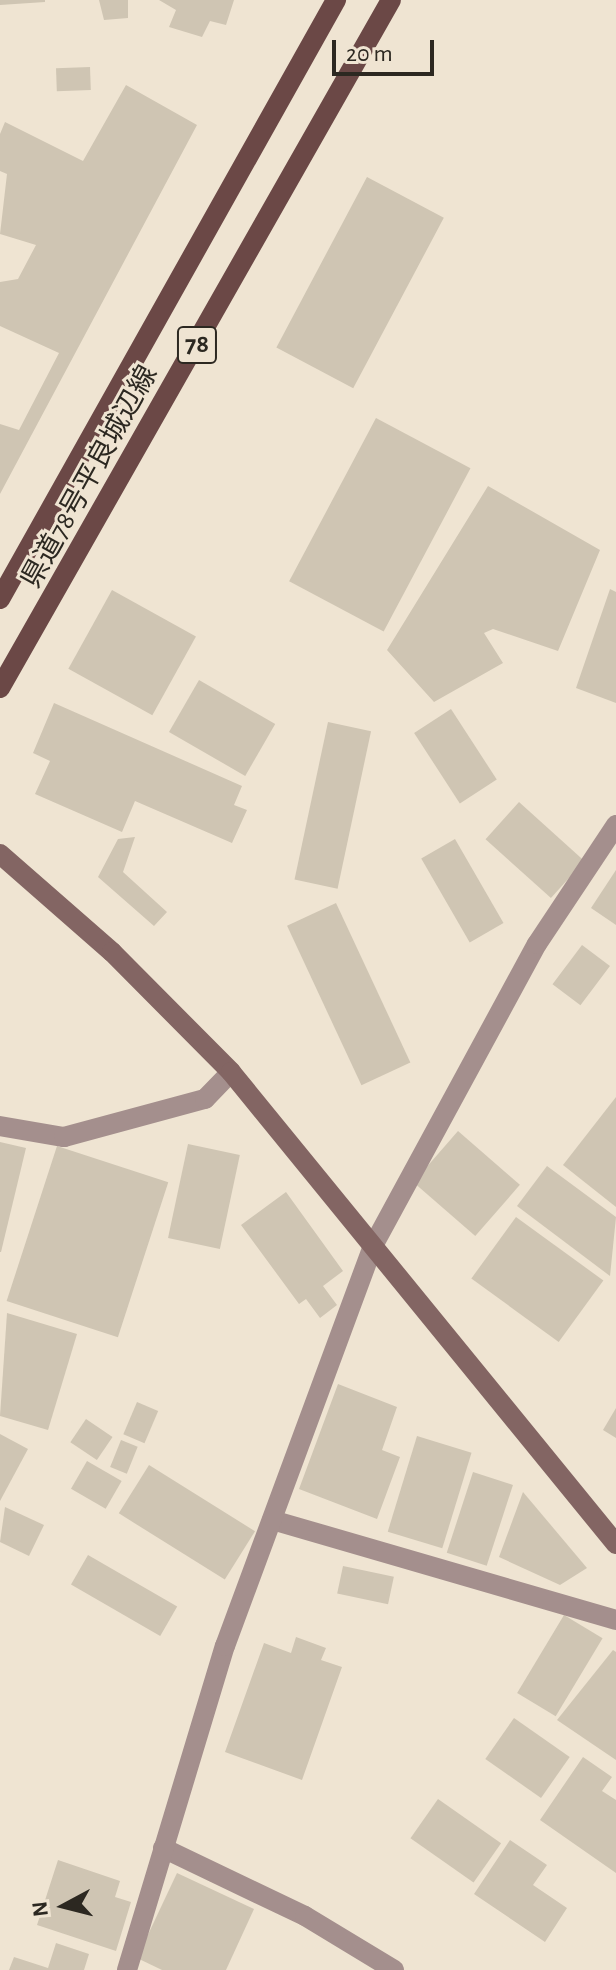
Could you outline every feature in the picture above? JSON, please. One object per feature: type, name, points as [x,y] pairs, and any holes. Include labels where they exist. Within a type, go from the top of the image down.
[{"type":"main road","name":"県道78号平良城辺線","points":[[0,599],[336,0]]},
{"type":"main road","name":"県道78号平良城辺線","points":[[0,688],[391,0]]},
{"type":"street","points":[[127,1970],[163,1848],[272,1520],[374,1244],[491,1023],[616,825]]},
{"type":"street","points":[[0,854],[112,952],[231,1072],[616,1544]]},
{"type":"street","points":[[0,1126],[64,1137],[205,1099],[231,1072]]},
{"type":"street","points":[[272,1520],[616,1620]]},
{"type":"street","points":[[163,1848],[305,1916],[394,1970]]},
{"type":"building","points":[[0,0],[45,0],[45,2],[0,5]]},
{"type":"building","points":[[99,0],[128,0],[128,18],[104,20]]},
{"type":"building","points":[[159,0],[234,0],[226,25],[210,21],[202,37],[169,27],[176,10]]},
{"type":"building","points":[[90,67],[91,90],[57,91],[56,68]]},
{"type":"building","points":[[126,85],[197,125],[0,494],[0,424],[19,430],[59,353],[0,326],[0,282],[18,279],[36,245],[0,234],[7,174],[0,171],[0,134],[5,122],[83,161]]},
{"type":"building","points":[[367,177],[444,218],[353,388],[276,347]]},
{"type":"building","points":[[376,418],[470,468],[384,632],[289,581]]},
{"type":"building","points":[[488,486],[600,550],[558,651],[493,629],[484,633],[503,663],[434,702],[387,650]]},
{"type":"building","points":[[610,589],[616,592],[616,703],[576,688]]},
{"type":"building","points":[[112,590],[196,637],[152,715],[68,669]]},
{"type":"building","points":[[199,680],[275,724],[245,776],[169,732]]},
{"type":"building","points":[[54,703],[242,786],[234,805],[247,810],[232,843],[135,801],[122,832],[35,794],[50,761],[33,753]]},
{"type":"building","points":[[451,709],[497,779],[460,803],[414,733]]},
{"type":"building","points":[[328,722],[371,731],[338,889],[295,879]]},
{"type":"building","points":[[519,802],[584,861],[551,898],[486,839]]},
{"type":"building","points":[[135,837],[123,872],[167,912],[154,926],[98,877],[118,839]]},
{"type":"building","points":[[455,839],[504,923],[470,943],[421,858]]},
{"type":"building","points":[[616,870],[616,925],[591,908]]},
{"type":"building","points":[[336,903],[410,1063],[361,1085],[287,926]]},
{"type":"building","points":[[582,945],[610,966],[580,1005],[553,984]]},
{"type":"building","points":[[616,1097],[616,1207],[563,1165]]},
{"type":"building","points":[[458,1131],[520,1185],[475,1236],[413,1182]]},
{"type":"building","points":[[0,1142],[26,1148],[1,1252],[0,1252]]},
{"type":"building","points":[[188,1144],[240,1155],[220,1249],[168,1238]]},
{"type":"building","points":[[57,1146],[168,1182],[118,1337],[7,1301]]},
{"type":"building","points":[[547,1166],[616,1217],[610,1276],[517,1206]]},
{"type":"building","points":[[286,1192],[343,1271],[323,1286],[337,1305],[320,1318],[306,1299],[299,1304],[241,1225]]},
{"type":"building","points":[[516,1217],[603,1280],[559,1342],[471,1278]]},
{"type":"building","points":[[7,1313],[77,1334],[48,1430],[0,1416]]},
{"type":"building","points":[[338,1384],[397,1407],[382,1450],[400,1457],[377,1519],[299,1489]]},
{"type":"building","points":[[137,1402],[158,1411],[144,1443],[123,1434]]},
{"type":"building","points":[[616,1408],[616,1438],[603,1430]]},
{"type":"building","points":[[86,1419],[113,1437],[97,1460],[70,1442]]},
{"type":"building","points":[[0,1434],[28,1449],[0,1501]]},
{"type":"building","points":[[417,1436],[472,1453],[442,1548],[388,1532]]},
{"type":"building","points":[[121,1440],[138,1447],[127,1474],[110,1467]]},
{"type":"building","points":[[87,1461],[122,1481],[106,1509],[71,1489]]},
{"type":"building","points":[[149,1465],[255,1531],[225,1580],[119,1513]]},
{"type":"building","points":[[473,1472],[513,1485],[487,1566],[447,1553]]},
{"type":"building","points":[[523,1492],[587,1568],[560,1585],[499,1557]]},
{"type":"building","points":[[5,1507],[44,1525],[29,1556],[0,1542]]},
{"type":"building","points":[[88,1555],[177,1606],[160,1636],[71,1584]]},
{"type":"building","points":[[343,1566],[394,1577],[388,1604],[337,1593]]},
{"type":"building","points":[[564,1615],[603,1638],[556,1716],[517,1693]]},
{"type":"building","points":[[296,1637],[326,1648],[321,1660],[342,1667],[302,1780],[225,1752],[264,1643],[291,1653]]},
{"type":"building","points":[[613,1650],[616,1652],[616,1760],[557,1720]]},
{"type":"building","points":[[514,1718],[570,1757],[541,1798],[485,1759]]},
{"type":"building","points":[[583,1757],[612,1777],[602,1791],[616,1800],[616,1873],[540,1820]]},
{"type":"building","points":[[438,1799],[501,1843],[474,1882],[410,1838]]},
{"type":"building","points":[[510,1840],[547,1865],[533,1885],[567,1908],[545,1942],[474,1894]]},
{"type":"building","points":[[58,1860],[120,1881],[115,1897],[131,1902],[116,1951],[37,1925]]},
{"type":"building","points":[[177,1873],[254,1909],[226,1970],[162,1970],[137,1958]]},
{"type":"building","points":[[56,1943],[89,1954],[84,1970],[9,1970],[14,1957],[48,1968]]}]
